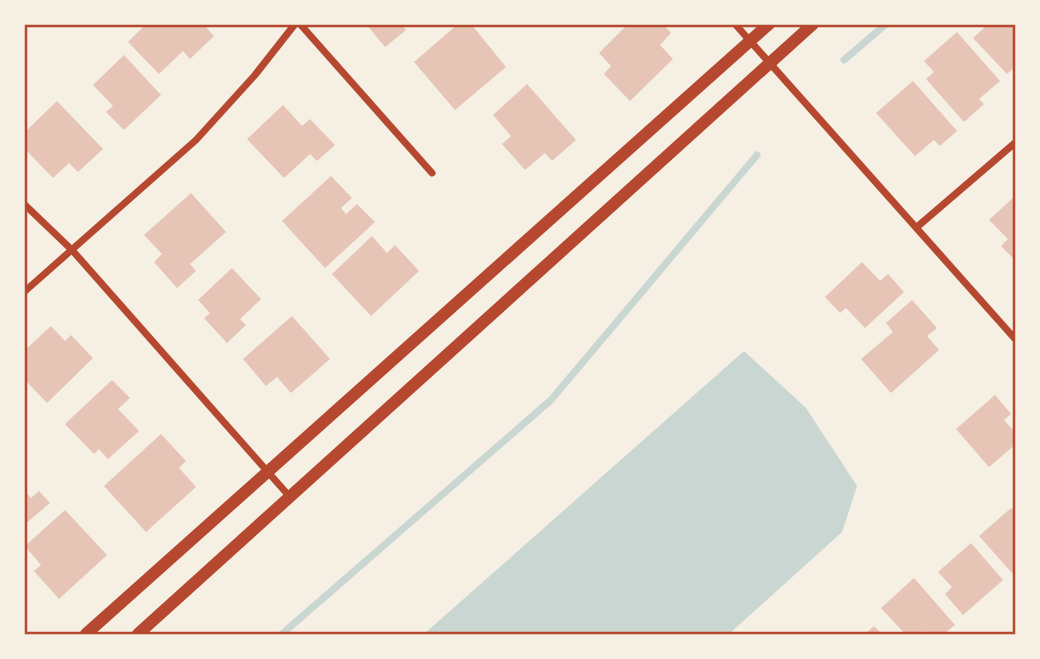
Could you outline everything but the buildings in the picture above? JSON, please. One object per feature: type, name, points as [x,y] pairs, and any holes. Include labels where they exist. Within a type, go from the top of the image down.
[{"type":"street","points":[[24,292],[195,140],[255,75],[297,24],[432,173]]},
{"type":"street","points":[[735,24],[1016,340]]},
{"type":"street","points":[[86,635],[769,24]]},
{"type":"street","points":[[138,635],[813,24]]},
{"type":"street","points":[[917,227],[1016,142]]},
{"type":"street","points":[[24,204],[72,250],[290,498]]},
{"type":"shaded area","points":[[744,351],[806,408],[857,486],[842,532],[729,634],[424,634]]},
{"type":"waterway","points":[[844,60],[886,24]]},
{"type":"waterway","points":[[282,634],[551,400],[757,155]]}]
